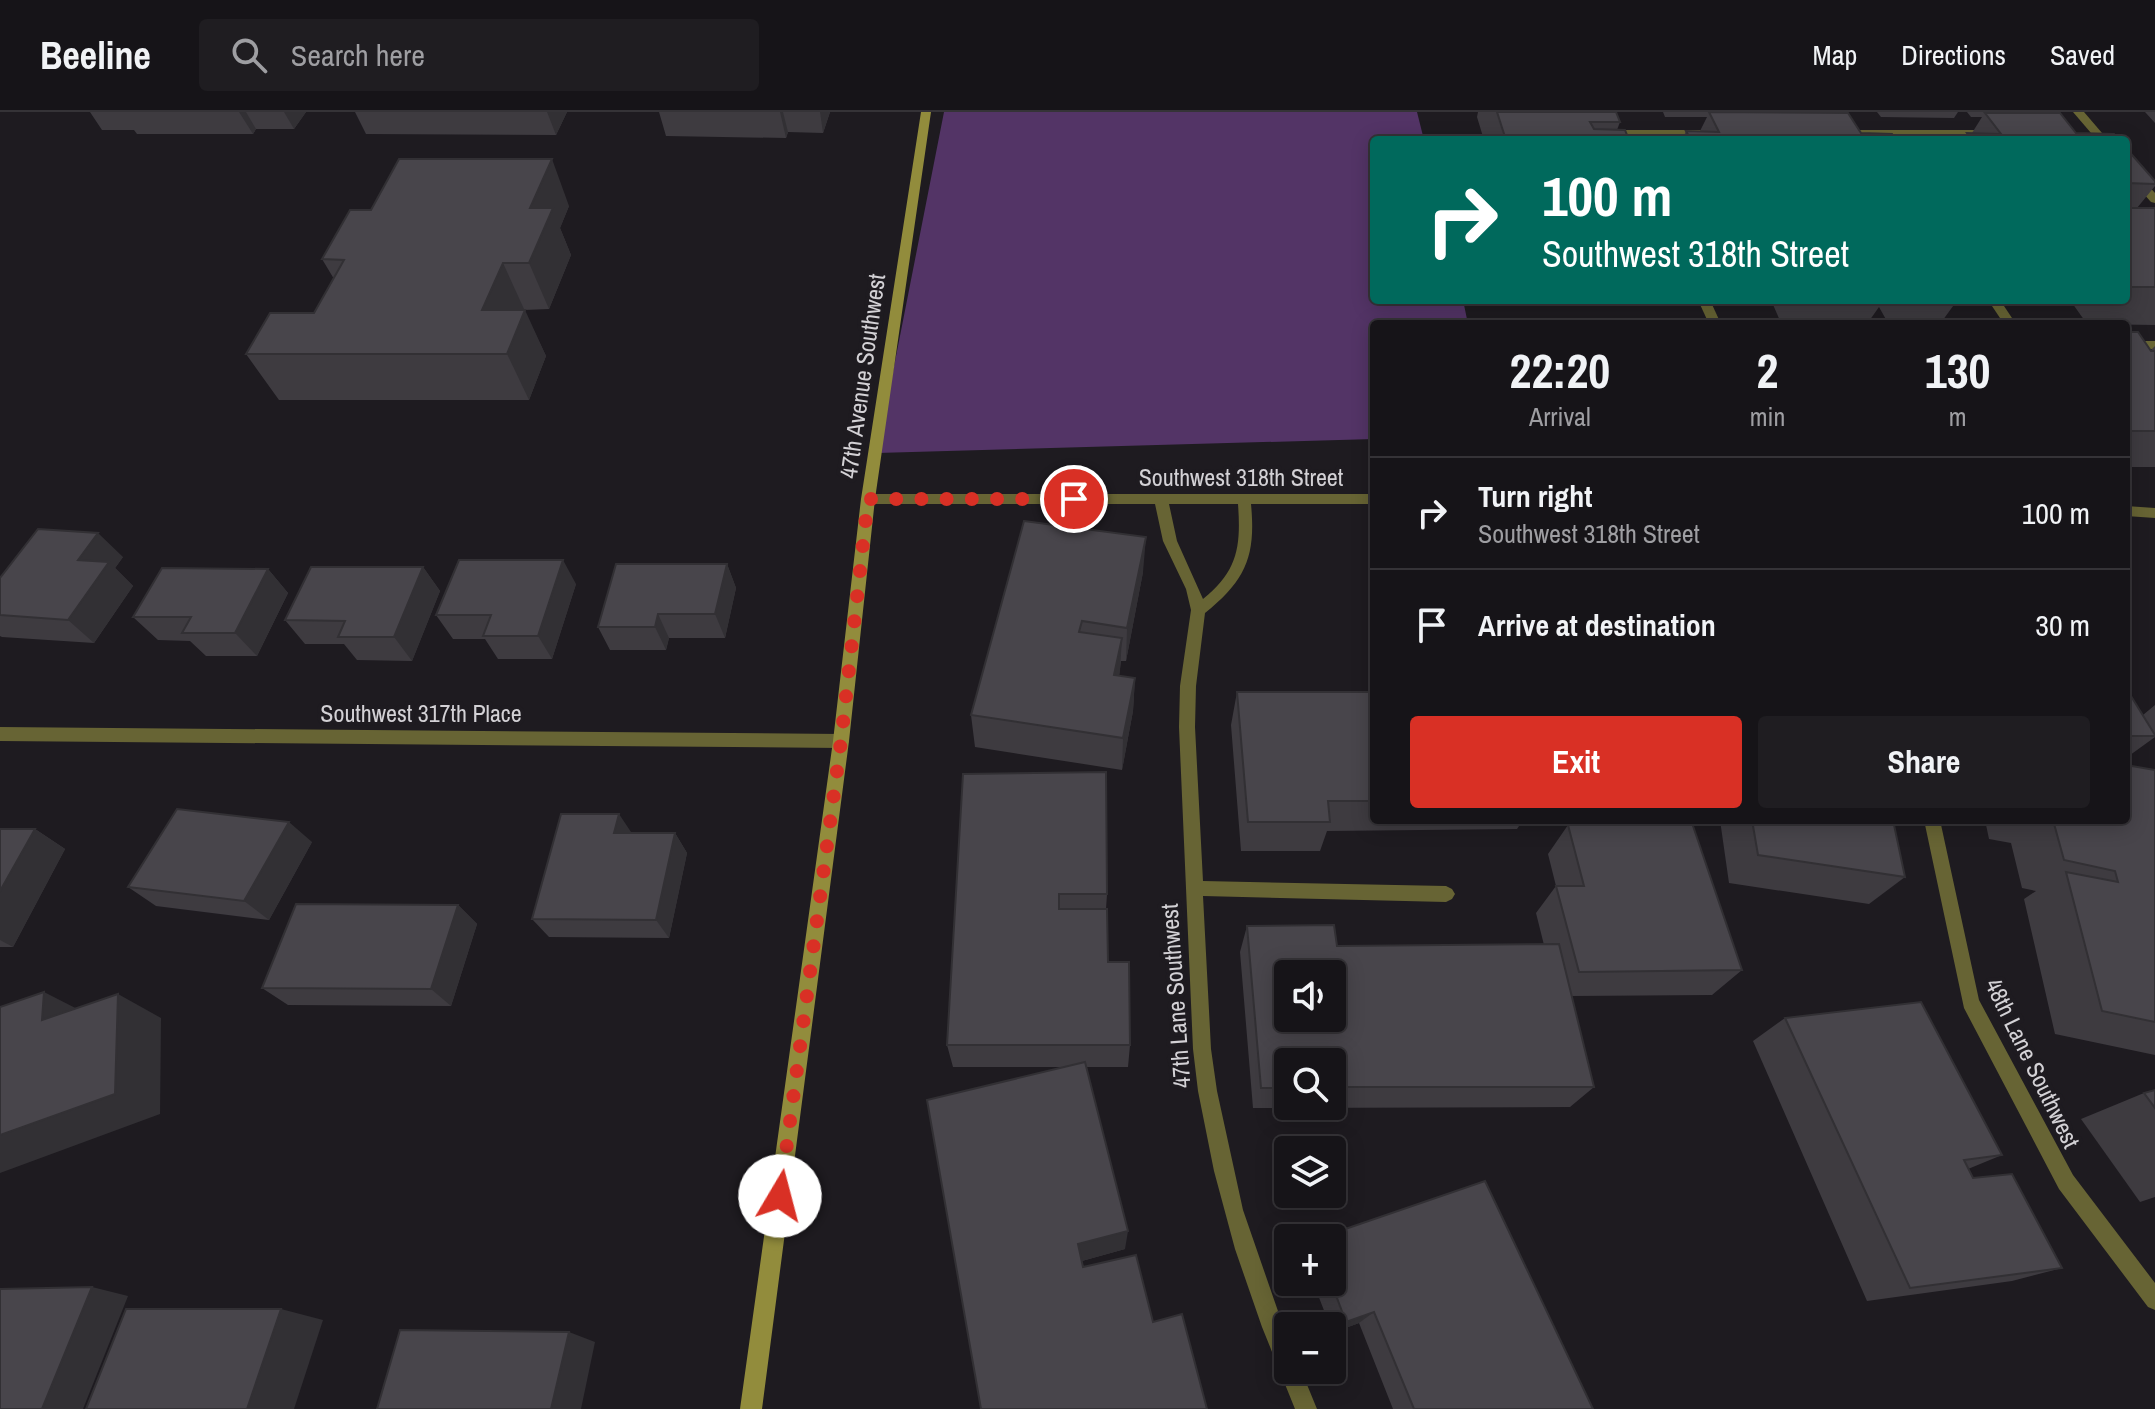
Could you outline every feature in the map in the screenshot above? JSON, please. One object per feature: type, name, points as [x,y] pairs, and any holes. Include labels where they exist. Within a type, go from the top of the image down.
[{"type":"main road","name":"47th Avenue Southwest","points":[[751,1409],[841,741],[868,499],[926,112]]},
{"type":"street","points":[[2078,112],[2099,136]]},
{"type":"street","points":[[1830,129],[1855,136]]},
{"type":"street","points":[[1622,132],[1712,133]]},
{"type":"street","points":[[1847,133],[2012,133]]},
{"type":"street","points":[[2130,172],[2155,200]]},
{"type":"street","points":[[2130,345],[2155,345]]},
{"type":"street","name":"Southwest 318th Street","points":[[868,499],[1370,499]]},
{"type":"street","name":"47th Lane Southwest","points":[[1161,499],[1170,541],[1193,589],[1198,610],[1188,686],[1187,727],[1202,1049],[1219,1161],[1236,1227],[1274,1328]]},
{"type":"street","points":[[1198,610],[1230,585],[1243,561],[1247,528],[1244,499]]},
{"type":"street","points":[[2130,511],[2155,513]]},
{"type":"street","name":"Southwest 317th Place","points":[[0,734],[841,741]]},
{"type":"street","name":"48th Lane Southwest","points":[[1933,824],[1970,1002],[2066,1182],[2155,1300]]},
{"type":"street","points":[[1194,888],[1446,894]]},
{"type":"street","name":"47th Lane Southwest","points":[[1296,1384],[1306,1409]]},
{"type":"shaded area","points":[[944,112],[1417,112],[1423,136],[1370,136],[1370,304],[1464,304],[1467,320],[1370,320],[1370,439],[877,453]]},
{"type":"building","points":[[1497,112],[1616,112],[1620,122],[1590,122],[1594,129],[1625,130],[1627,136],[1505,136]]},
{"type":"building","points":[[1709,112],[1848,113],[1861,133],[1893,136],[1689,136],[1686,131],[1719,132]]},
{"type":"building","points":[[1985,113],[2060,113],[2076,133],[2116,136],[1969,136],[1967,133],[2001,134]]},
{"type":"building","points":[[2130,153],[2155,181],[2155,184],[2130,183]]},
{"type":"building","points":[[399,159],[552,159],[530,208],[553,208],[529,263],[503,263],[482,310],[525,310],[507,354],[246,354],[270,313],[314,313],[344,260],[322,259],[350,210],[371,210]]},
{"type":"building","points":[[2130,208],[2155,208],[2155,287],[2130,287]]},
{"type":"building","points":[[2130,332],[2138,332],[2151,351],[2155,351],[2155,431],[2130,431]]},
{"type":"building","points":[[1024,521],[1146,537],[1127,628],[1082,621],[1079,632],[1122,638],[1114,675],[1135,678],[1123,738],[971,715]]},
{"type":"building","points":[[38,529],[98,533],[78,560],[109,562],[68,620],[0,615],[0,578]]},
{"type":"building","points":[[459,560],[563,560],[538,636],[483,636],[491,615],[436,615]]},
{"type":"building","points":[[616,564],[727,564],[715,614],[658,614],[655,627],[598,627]]},
{"type":"building","points":[[311,567],[423,567],[394,637],[338,637],[345,621],[285,620]]},
{"type":"building","points":[[162,568],[268,569],[235,633],[182,633],[191,617],[133,617]]},
{"type":"building","points":[[1237,692],[1370,692],[1370,801],[1328,801],[1330,822],[1248,822]]},
{"type":"building","points":[[2130,694],[2155,735],[2130,736]]},
{"type":"building","points":[[2130,766],[2155,770],[2155,1022],[2102,1011],[2066,872],[2118,882],[2115,871],[2064,860],[2054,824],[2130,824]]},
{"type":"building","points":[[1106,772],[1107,894],[1059,894],[1059,909],[1107,909],[1108,962],[1129,962],[1130,1045],[947,1045],[963,774]]},
{"type":"building","points":[[177,809],[289,822],[244,901],[128,887]]},
{"type":"building","points":[[561,814],[619,814],[614,833],[675,833],[656,920],[532,919]]},
{"type":"building","points":[[1692,824],[1742,970],[1579,972],[1556,886],[1584,886],[1568,825]]},
{"type":"building","points":[[1753,824],[1894,824],[1905,877],[1758,855]]},
{"type":"building","points":[[0,829],[35,829],[0,891]]},
{"type":"building","points":[[296,904],[458,905],[431,989],[262,988]]},
{"type":"building","points":[[1334,925],[1337,946],[1559,944],[1594,1087],[1346,1087],[1346,1048],[1274,1048],[1274,1088],[1261,1088],[1247,926]]},
{"type":"building","points":[[44,992],[42,1020],[118,994],[115,1094],[0,1135],[0,1007]]},
{"type":"building","points":[[1921,1002],[2002,1155],[1964,1160],[1973,1178],[2012,1174],[2062,1268],[1910,1288],[1785,1018]]},
{"type":"building","points":[[1085,1062],[1128,1231],[1078,1244],[1083,1267],[1136,1255],[1153,1322],[1182,1314],[1207,1409],[981,1409],[927,1100]]},
{"type":"building","points":[[2155,1090],[2155,1108],[2144,1093]]},
{"type":"building","points":[[1485,1181],[1593,1409],[1414,1409],[1374,1312],[1346,1322],[1346,1312],[1342,1312],[1336,1296],[1346,1296],[1346,1229]]},
{"type":"building","points":[[92,1287],[42,1409],[0,1409],[0,1289]]},
{"type":"building","points":[[126,1309],[281,1309],[247,1409],[86,1409]]},
{"type":"building","points":[[400,1330],[569,1332],[551,1409],[377,1409]]},
{"type":"route","points":[[780,1196],[841,741],[868,499],[1074,499]]}]
